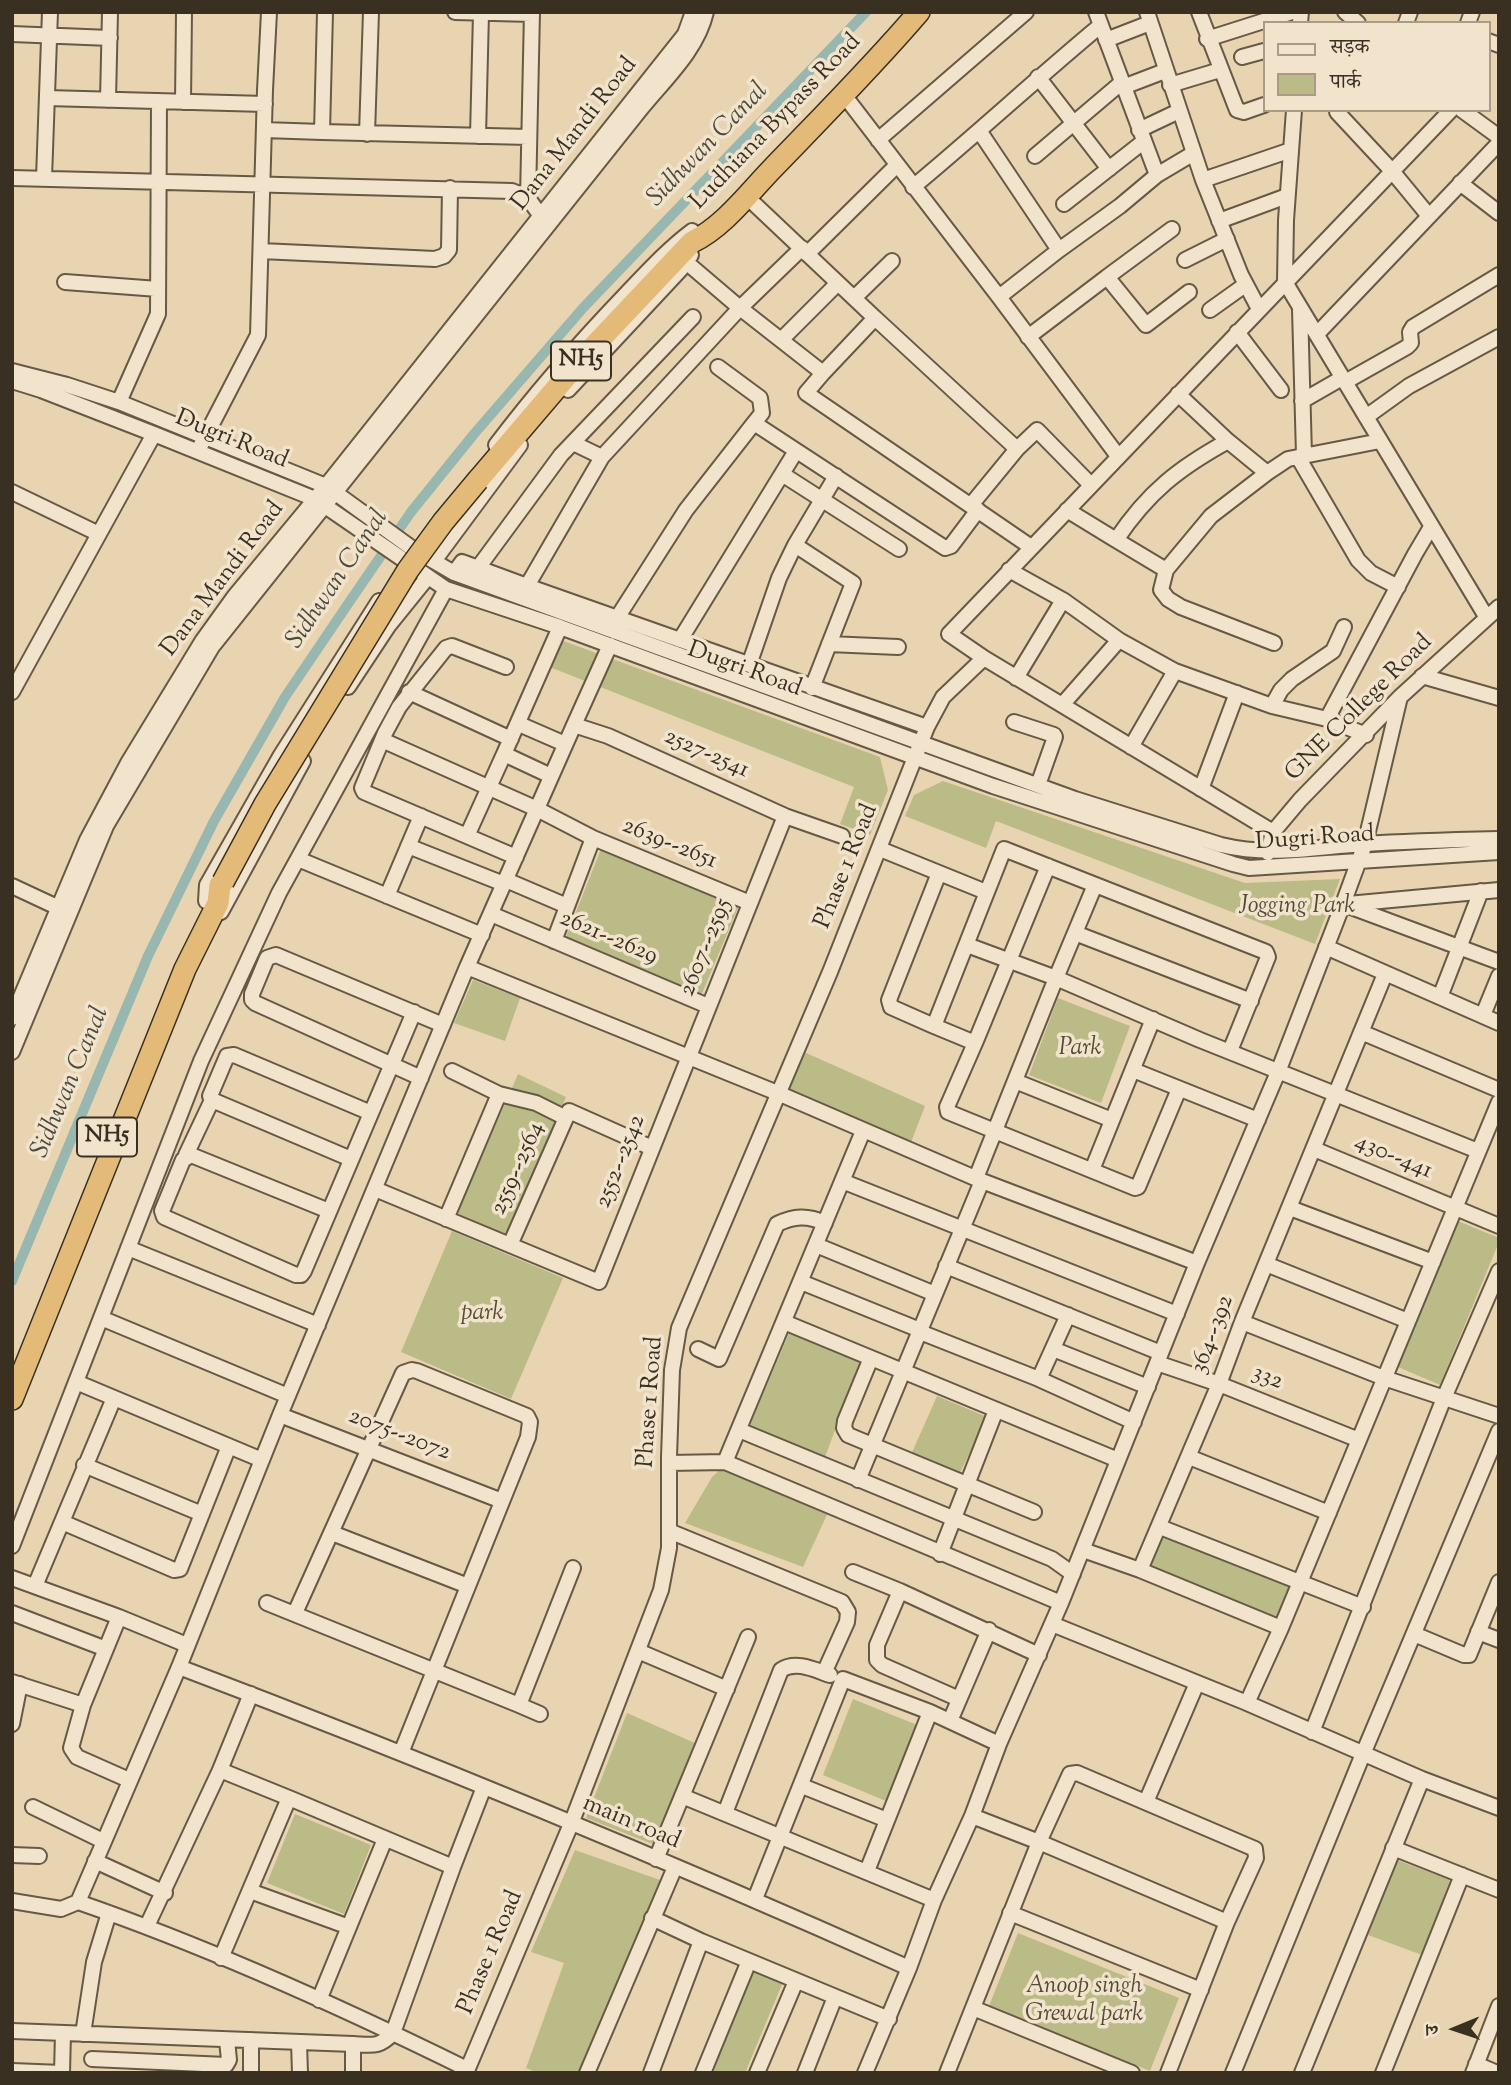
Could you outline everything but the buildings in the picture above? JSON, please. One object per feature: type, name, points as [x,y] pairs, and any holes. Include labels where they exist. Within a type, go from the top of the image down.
[{"type":"highway","name":"Ludhiana Bypass Road","points":[[694,242],[746,196],[844,95],[915,14]]},
{"type":"highway","name":"Ludhiana Bypass Road","points":[[694,242],[915,14]]},
{"type":"highway","name":"NH5","points":[[12,1374],[93,1169],[206,901],[221,884],[265,804],[401,582],[443,522],[577,364],[694,242]]},
{"type":"highway","name":"NH5","points":[[12,1399],[186,969],[218,903],[221,884]]},
{"type":"street","points":[[44,178],[50,12]]},
{"type":"street","points":[[108,100],[110,12]]},
{"type":"street","points":[[183,102],[184,12]]},
{"type":"street","points":[[198,452],[258,335],[269,12]]},
{"type":"street","points":[[322,132],[326,12]]},
{"type":"street","points":[[367,134],[371,12]]},
{"type":"street","points":[[455,12],[532,13],[528,198]]},
{"type":"street","name":"Dana Mandi Road","points":[[12,1018],[87,840],[128,763],[176,683],[234,597],[331,489],[544,221],[685,34],[693,12]]},
{"type":"street","points":[[12,178],[512,191],[528,198],[544,221],[688,53],[706,12]]},
{"type":"street","points":[[878,140],[1026,12]]},
{"type":"street","points":[[1199,12],[1237,110],[1244,112],[1262,106]]},
{"type":"street","points":[[1207,38],[1249,19],[1292,12]]},
{"type":"street","points":[[478,136],[481,13]]},
{"type":"street","points":[[913,187],[980,132],[1099,18],[1157,175]]},
{"type":"street","points":[[1106,40],[1149,18],[1203,180],[1245,285],[1259,309]]},
{"type":"street","points":[[12,34],[110,38]]},
{"type":"street","points":[[1242,57],[1262,52]]},
{"type":"street","points":[[1170,85],[1220,70]]},
{"type":"street","points":[[1035,156],[1122,85],[1165,71]]},
{"type":"street","points":[[1038,77],[1109,169]]},
{"type":"street","points":[[844,95],[1118,456]]},
{"type":"street","points":[[47,98],[265,104]]},
{"type":"street","points":[[119,402],[158,314],[159,101]]},
{"type":"street","points":[[1064,204],[1109,169],[1141,136],[1179,111]]},
{"type":"street","points":[[1294,112],[1287,196],[1285,282],[1487,618]]},
{"type":"street","points":[[1337,112],[1392,171],[1429,216]]},
{"type":"street","points":[[1273,832],[984,659],[949,634],[1449,112]]},
{"type":"street","points":[[1465,112],[1499,137]]},
{"type":"street","points":[[264,130],[529,137]]},
{"type":"street","points":[[980,132],[1059,250]]},
{"type":"street","points":[[1317,334],[1499,143]]},
{"type":"street","points":[[1203,180],[1291,150]]},
{"type":"street","points":[[999,297],[1157,175],[1194,153]]},
{"type":"street","points":[[527,586],[603,457],[740,308],[897,165]]},
{"type":"street","points":[[1460,183],[1499,213]]},
{"type":"street","points":[[261,251],[435,258],[444,256],[449,250],[450,188]]},
{"type":"street","points":[[746,196],[1017,449]]},
{"type":"street","points":[[1219,222],[1287,196]]},
{"type":"street","points":[[1028,337],[1172,229]]},
{"type":"street","points":[[1185,260],[1227,239]]},
{"type":"street","points":[[694,242],[740,308],[823,373]]},
{"type":"street","points":[[206,901],[206,885],[281,755],[367,617],[406,562],[512,423],[574,348],[677,243],[694,242]]},
{"type":"street","points":[[434,561],[543,418],[694,242]]},
{"type":"street","points":[[854,298],[892,261]]},
{"type":"street","points":[[1302,401],[1407,347],[1411,343],[1410,332],[1413,327],[1499,275]]},
{"type":"street","points":[[1107,277],[1146,325],[1189,292]]},
{"type":"street","points":[[65,282],[158,289]]},
{"type":"street","points":[[781,340],[838,283]]},
{"type":"street","points":[[1210,310],[1245,285]]},
{"type":"street","points":[[1300,308],[1301,456],[1358,560],[1371,573],[1398,587]]},
{"type":"street","points":[[693,317],[561,455],[474,573],[527,586],[927,727]]},
{"type":"street","points":[[875,318],[806,393],[1031,547]]},
{"type":"street","points":[[1237,332],[1281,390]]},
{"type":"street","points":[[1366,416],[1409,386],[1499,337]]},
{"type":"street","points":[[617,618],[686,510],[762,413],[760,398],[718,367]]},
{"type":"street","name":"Dugri Road","points":[[12,371],[119,402],[331,489],[415,550],[454,573],[474,573],[922,744],[1221,845],[1243,851],[1268,853],[1365,844],[1499,839]]},
{"type":"street","name":"Dugri Road","points":[[12,382],[41,390],[154,434],[320,502],[446,589],[610,645],[993,786],[1233,864],[1249,868],[1499,852]]},
{"type":"street","points":[[1178,394],[1267,473]]},
{"type":"street","points":[[754,424],[945,548],[951,546],[974,508],[1017,449],[1034,431],[1040,431],[1091,485]]},
{"type":"street","points":[[12,692],[154,434]]},
{"type":"street","points":[[1116,540],[1152,493],[1172,475],[1192,460],[1228,441]]},
{"type":"street","points":[[1273,643],[1181,607],[1168,599],[1161,590],[1166,570],[1211,516],[1288,459],[1380,441]]},
{"type":"street","points":[[573,443],[603,457]]},
{"type":"street","points":[[680,640],[796,451]]},
{"type":"street","points":[[782,474],[898,549]]},
{"type":"street","points":[[749,665],[779,578],[794,545],[835,476]]},
{"type":"street","points":[[12,492],[99,534]]},
{"type":"street","points":[[12,1052],[93,855],[130,785],[212,647],[320,502]]},
{"type":"street","points":[[1067,510],[1166,570]]},
{"type":"street","points":[[1327,719],[1432,527]]},
{"type":"street","points":[[794,545],[853,583],[812,688]]},
{"type":"street","points":[[1009,570],[1063,600],[1119,640],[1175,671],[1272,706],[1327,719],[1366,735]]},
{"type":"street","points":[[207,928],[212,927],[225,906],[323,726],[389,625],[427,578]]},
{"type":"street","points":[[12,1546],[207,1047],[279,893],[446,589]]},
{"type":"street","points":[[1016,678],[1063,600]]},
{"type":"street","name":"GNE College Road","points":[[1268,853],[1273,832],[1300,800],[1400,697],[1499,607]]},
{"type":"street","points":[[467,836],[519,724],[559,627]]},
{"type":"street","points":[[1272,706],[1281,690],[1292,679],[1333,651],[1345,627]]},
{"type":"street","points":[[1062,705],[1119,640]]},
{"type":"street","points":[[829,644],[898,647]]},
{"type":"street","points":[[78,1902],[179,1667],[280,1415],[467,967],[610,645]]},
{"type":"street","points":[[506,667],[452,646],[443,652],[409,692],[382,740],[363,783],[363,791],[516,857]]},
{"type":"street","name":"Phase 1 Road","points":[[466,2071],[571,1824],[661,1590],[668,1559],[672,1370],[679,1328],[780,1094],[927,727],[943,697],[984,659]]},
{"type":"street","points":[[1131,747],[1175,671]]},
{"type":"street","points":[[1422,676],[1499,698]]},
{"type":"street","points":[[409,692],[511,739]]},
{"type":"street","points":[[1201,789],[1237,693]]},
{"type":"street","points":[[866,2073],[909,1969],[934,1899],[972,1816],[999,1744],[1061,1603],[1197,1263],[1278,1072],[1365,844],[1400,697]]},
{"type":"street","points":[[1014,722],[1055,737],[1038,785]]},
{"type":"street","points":[[519,724],[565,744]]},
{"type":"street","name":"2527-2541","points":[[573,725],[608,736],[785,816],[842,836]]},
{"type":"street","points":[[382,740],[537,808],[593,838]]},
{"type":"street","points":[[504,754],[551,776]]},
{"type":"street","points":[[387,896],[421,816]]},
{"type":"street","name":"2607--2595","points":[[688,1058],[785,816]]},
{"type":"street","name":"2639--2651","points":[[554,941],[593,838],[750,903]]},
{"type":"street","name":"2621--2629","points":[[408,846],[567,906]]},
{"type":"street","points":[[880,849],[986,892]]},
{"type":"street","points":[[934,1026],[1004,849],[1266,952],[1268,957],[1230,1051]]},
{"type":"street","points":[[298,859],[481,935]]},
{"type":"street","points":[[1048,866],[947,1110],[951,1114],[1137,1188],[1179,1089]]},
{"type":"street","points":[[939,873],[889,1000],[891,1007],[975,1043]]},
{"type":"street","points":[[858,1480],[961,1229],[1015,1081],[1095,885]]},
{"type":"street","points":[[12,886],[57,907]]},
{"type":"street","points":[[1343,904],[1499,890]]},
{"type":"street","points":[[1440,997],[1481,891]]},
{"type":"street","points":[[1343,904],[1499,962]]},
{"type":"street","name":"2621--2629","points":[[491,914],[708,1006]]},
{"type":"street","points":[[1075,933],[1251,1001]]},
{"type":"street","points":[[967,945],[1056,978],[1278,1072],[1478,1152]]},
{"type":"street","points":[[1326,947],[1499,1023]]},
{"type":"street","points":[[253,950],[270,956],[276,955],[443,1025]]},
{"type":"street","points":[[270,956],[252,994],[255,1003],[421,1078]]},
{"type":"street","points":[[467,967],[780,1094],[979,1180],[1197,1263]]},
{"type":"street","name":"364--392","points":[[1140,1570],[1189,1457],[1385,974]]},
{"type":"street","points":[[1483,1015],[1499,976]]},
{"type":"street","points":[[227,1056],[210,1096],[212,1100],[162,1210],[164,1217],[301,1275],[414,1012]]},
{"type":"street","points":[[1092,1170],[1153,1019]]},
{"type":"street","points":[[1361,1032],[1499,1090]]},
{"type":"street","points":[[207,1047],[227,1056],[234,1055],[371,1113]]},
{"type":"street","name":"2552--2542","points":[[510,1245],[599,1282],[688,1058]]},
{"type":"street","points":[[1133,1070],[1258,1120]]},
{"type":"street","points":[[452,1071],[499,1094],[536,1103],[652,1148]]},
{"type":"street","points":[[1015,1081],[1112,1120]]},
{"type":"street","points":[[446,1219],[499,1094]]},
{"type":"street","points":[[212,1100],[351,1160]]},
{"type":"street","points":[[1247,1703],[1300,1583],[1499,1102]]},
{"type":"street","name":"2559--2564","points":[[510,1245],[568,1115]]},
{"type":"street","points":[[725,1462],[863,1131]]},
{"type":"street","name":"430--441","points":[[1314,1149],[1499,1226]]},
{"type":"street","points":[[187,1156],[203,1158],[329,1211]]},
{"type":"street","points":[[842,1181],[1177,1314]]},
{"type":"street","points":[[374,1189],[510,1245]]},
{"type":"street","points":[[1290,1208],[1433,1262]]},
{"type":"street","points":[[698,1349],[719,1359],[777,1224],[791,1217],[811,1217],[825,1223]]},
{"type":"street","points":[[816,1245],[935,1294]]},
{"type":"street","points":[[128,1248],[318,1325]]},
{"type":"street","points":[[1266,1264],[1408,1321]]},
{"type":"street","name":"332","points":[[946,1266],[1068,1315],[1219,1384],[1359,1440]]},
{"type":"street","points":[[1312,1732],[1444,1398],[1499,1271]]},
{"type":"street","points":[[801,1282],[1039,1379],[1134,1422]]},
{"type":"street","points":[[1039,1379],[1068,1315]]},
{"type":"street","points":[[101,1318],[288,1396]]},
{"type":"street","points":[[784,1322],[1118,1460]]},
{"type":"street","points":[[1242,1322],[1384,1378],[1499,1416]]},
{"type":"street","points":[[1053,1349],[1148,1387]]},
{"type":"street","points":[[871,1358],[844,1428],[848,1435],[1034,1512]]},
{"type":"street","points":[[295,1613],[370,1449],[400,1376],[408,1371],[417,1371],[527,1416],[530,1422],[528,1437],[401,1752]]},
{"type":"street","points":[[76,1382],[262,1460]]},
{"type":"street","points":[[35,1586],[114,1398]]},
{"type":"street","points":[[940,1554],[996,1410]]},
{"type":"street","name":"2075--2072","points":[[280,1415],[502,1501]]},
{"type":"street","points":[[739,1430],[1052,1559],[1073,1574]]},
{"type":"street","points":[[1233,2073],[1363,1754],[1499,1432]]},
{"type":"street","points":[[62,1522],[178,1570],[229,1446]]},
{"type":"street","points":[[1189,1457],[1329,1513]]},
{"type":"street","points":[[669,1463],[725,1462],[1061,1603]]},
{"type":"street","points":[[85,1465],[202,1514]]},
{"type":"street","points":[[1160,1527],[1363,1607]]},
{"type":"street","points":[[669,1531],[842,1602],[848,1612],[847,1622],[824,1673]]},
{"type":"street","points":[[331,1533],[468,1586]]},
{"type":"street","points":[[1083,1550],[1140,1570],[1281,1628]]},
{"type":"street","points":[[519,1705],[573,1569]]},
{"type":"street","points":[[853,1572],[989,1630],[1039,1655]]},
{"type":"street","points":[[12,1578],[119,1617],[187,1646]]},
{"type":"street","points":[[1414,1634],[1469,1655],[1499,1582]]},
{"type":"street","points":[[900,1591],[877,1645],[877,1660],[882,1665],[959,1699]]},
{"type":"street","points":[[267,1603],[540,1714]]},
{"type":"street","points":[[12,1613],[106,1649]]},
{"type":"street","points":[[119,1617],[83,1705],[71,1745],[74,1755],[129,1780]]},
{"type":"street","points":[[1052,1624],[1247,1703],[1422,1779],[1499,1808]]},
{"type":"street","points":[[950,1721],[989,1630]]},
{"type":"street","points":[[1478,1632],[1499,1640]]},
{"type":"street","points":[[656,1859],[748,1637]]},
{"type":"street","points":[[638,1651],[727,1689]]},
{"type":"street","points":[[725,1813],[781,1670],[786,1667],[797,1665],[843,1679],[930,1712],[999,1744]]},
{"type":"street","name":"main road","points":[[179,1667],[401,1752],[755,1899],[909,1969]]},
{"type":"street","points":[[755,1899],[843,1679]]},
{"type":"street","points":[[12,1724],[16,1683],[83,1705]]},
{"type":"street","points":[[1146,1802],[1197,1683]]},
{"type":"street","points":[[148,1926],[220,1770],[251,1694]]},
{"type":"street","points":[[867,1871],[930,1712]]},
{"type":"street","points":[[220,1770],[453,1867]]},
{"type":"street","points":[[947,2073],[1039,1842],[1068,1777],[1073,1772],[1255,1849],[1256,1858],[1227,1922],[1168,2073]]},
{"type":"street","points":[[1302,2073],[1422,1779]]},
{"type":"street","points":[[802,1786],[887,1820]]},
{"type":"street","points":[[12,2031],[381,2044],[393,2033],[484,1787]]},
{"type":"street","points":[[682,1796],[934,1899]]},
{"type":"street","points":[[222,1958],[289,1798]]},
{"type":"street","points":[[33,1807],[103,1841]]},
{"type":"street","points":[[972,1816],[1227,1922]]},
{"type":"street","points":[[318,2000],[384,1839]]},
{"type":"street","points":[[1393,1848],[1499,1889]]},
{"type":"street","points":[[12,1855],[39,1856]]},
{"type":"street","points":[[95,1861],[165,1893]]},
{"type":"street","points":[[587,2073],[675,1867]]},
{"type":"street","points":[[1383,2073],[1462,1875]]},
{"type":"street","points":[[250,1891],[349,1927]]},
{"type":"street","points":[[12,1901],[61,1909],[78,1902],[148,1926],[393,2033],[466,2071]]},
{"type":"street","points":[[83,2034],[94,1962],[109,1913]]},
{"type":"street","points":[[1010,1913],[1201,1990]]},
{"type":"street","points":[[652,1918],[889,2020]]},
{"type":"street","points":[[651,2073],[701,1941]]},
{"type":"street","points":[[704,2073],[749,1961]]},
{"type":"street","points":[[757,2073],[796,1981]]},
{"type":"street","points":[[805,2073],[835,1997]]},
{"type":"street","points":[[1497,2073],[1475,2068],[1499,2006]]},
{"type":"street","points":[[973,2008],[1132,2073]]},
{"type":"street","points":[[12,2071],[62,2073],[63,2033]]},
{"type":"street","points":[[92,2060],[159,2067],[226,2065],[229,2060],[227,2040]]},
{"type":"street","points":[[251,2040],[251,2073]]},
{"type":"street","points":[[299,2043],[300,2073]]},
{"type":"street","points":[[353,2044],[353,2073]]},
{"type":"green space","points":[[558,639],[880,757],[888,790],[870,835],[840,824],[854,787],[547,666]]},
{"type":"green space","name":"Jogging Park","points":[[943,781],[1245,883],[1340,879],[1315,944],[996,821],[986,848],[905,816],[914,795]]},
{"type":"green space","points":[[601,849],[740,903],[701,996],[566,937]]},
{"type":"green space","points":[[473,980],[520,998],[505,1041],[454,1023]]},
{"type":"green space","name":"Park","points":[[1058,998],[1130,1026],[1101,1103],[1029,1075]]},
{"type":"green space","points":[[804,1052],[925,1106],[910,1145],[787,1094]]},
{"type":"green space","name":"park","points":[[518,1074],[566,1097],[506,1234],[457,1214]]},
{"type":"green space","points":[[1458,1221],[1499,1238],[1499,1242],[1440,1385],[1398,1367]]},
{"type":"green space","name":"park","points":[[452,1231],[563,1278],[511,1399],[401,1352]]},
{"type":"green space","points":[[790,1331],[860,1362],[824,1460],[748,1430]]},
{"type":"green space","points":[[937,1396],[987,1417],[958,1477],[910,1457]]},
{"type":"green space","points":[[728,1463],[830,1508],[803,1567],[685,1523],[712,1477]]},
{"type":"green space","points":[[1162,1532],[1295,1585],[1277,1621],[1147,1568]]},
{"type":"green space","points":[[853,1699],[917,1725],[886,1801],[823,1775]]},
{"type":"green space","points":[[627,1713],[695,1743],[655,1845],[586,1818]]},
{"type":"green space","points":[[295,1814],[371,1845],[344,1914],[267,1883]]},
{"type":"green space","points":[[575,1850],[660,1880],[580,2073],[538,2073],[526,2068],[564,1963],[531,1952]]},
{"type":"green space","points":[[1397,1860],[1450,1880],[1422,1955],[1368,1935]]},
{"type":"green space","name":"Anoop singh Grewal park","points":[[1018,1933],[1179,1998],[1150,2071],[989,2006]]},
{"type":"green space","points":[[750,1969],[783,1982],[745,2073],[707,2073]]},
{"type":"waterway","name":"Sidhwan Canal","points":[[12,1281],[148,956],[214,821],[285,697],[411,512],[474,434],[583,308],[866,12]]}]
